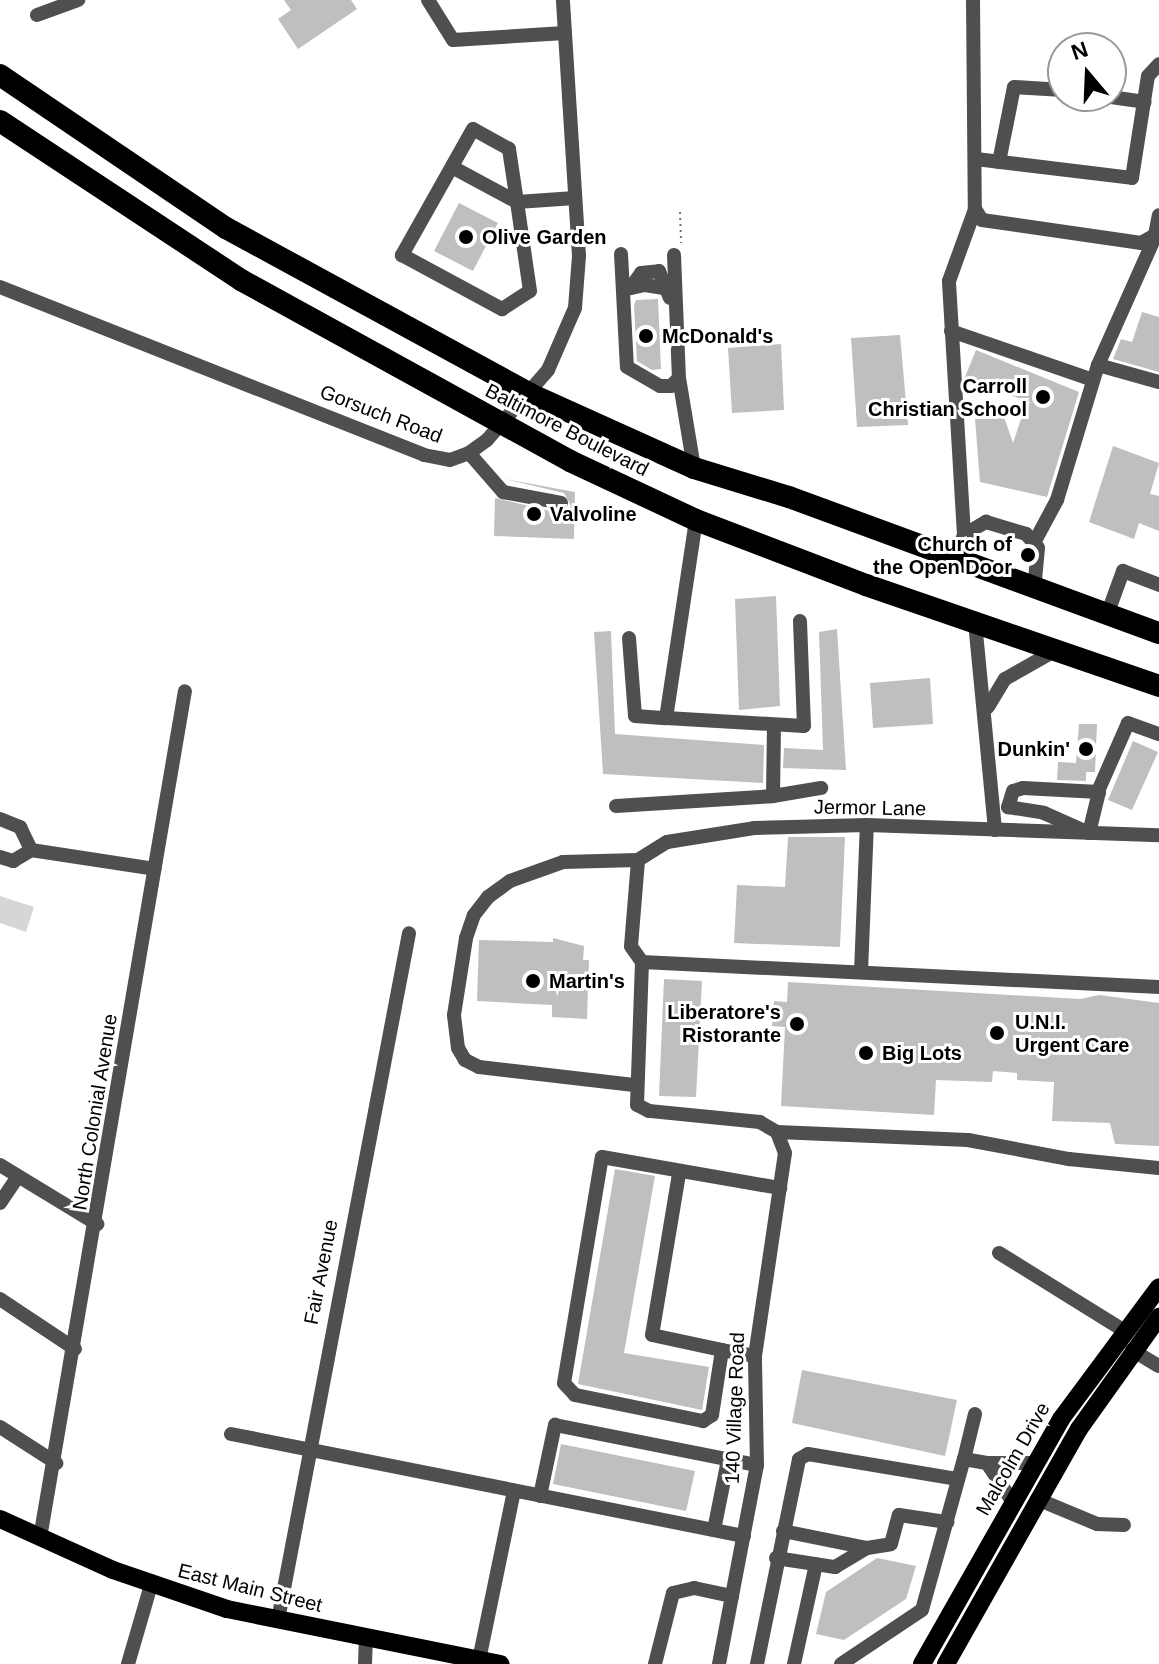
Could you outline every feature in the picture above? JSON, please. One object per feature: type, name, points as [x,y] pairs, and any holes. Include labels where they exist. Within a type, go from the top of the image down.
[{"type":"highway","name":"Baltimore Boulevard","points":[[0,75],[226,228],[530,394],[694,468],[789,497],[954,561],[1159,633]]},
{"type":"highway","name":"Baltimore Boulevard","points":[[0,122],[241,280],[501,425],[696,520],[1159,686]]},
{"type":"main road","name":"Malcolm Drive","points":[[922,1661],[1037,1463],[1123,1330],[1159,1287]]},
{"type":"main road","name":"Malcolm Drive","points":[[946,1664],[1037,1499],[1132,1350],[1159,1317]]},
{"type":"main road","name":"East Main Street","points":[[0,1519],[151,1585],[278,1620],[501,1664]]},
{"type":"street","points":[[37,15],[78,0]]},
{"type":"street","points":[[428,0],[453,40],[565,33]]},
{"type":"street","points":[[561,503],[503,492],[469,453],[501,425],[548,370],[575,308],[575,198],[563,0]]},
{"type":"street","points":[[954,561],[964,535],[949,281],[975,209],[973,0]]},
{"type":"street","points":[[976,159],[1132,178],[1148,76],[1159,64]]},
{"type":"street","points":[[999,162],[1014,87],[1047,89]]},
{"type":"street","points":[[1127,99],[1145,102]]},
{"type":"street","points":[[473,129],[509,149],[517,202],[530,291],[502,309],[402,255],[473,129]]},
{"type":"street","points":[[452,167],[517,202],[575,198]]},
{"type":"street","points":[[975,209],[982,220],[996,223],[1141,243],[1157,236]]},
{"type":"street","points":[[1034,590],[1039,562],[1035,541],[1057,500],[1098,365],[1157,236],[1159,215]]},
{"type":"street","points":[[621,254],[626,290],[627,367],[660,386],[671,386],[679,378]]},
{"type":"street","points":[[674,255],[679,378],[694,468]]},
{"type":"street","points":[[626,290],[641,273],[651,270],[665,276],[679,325]]},
{"type":"street","name":"Gorsuch Road","points":[[0,287],[424,455],[450,460],[469,453]]},
{"type":"street","points":[[951,331],[1093,380]]},
{"type":"street","points":[[1098,365],[1159,382]]},
{"type":"street","points":[[666,718],[696,520]]},
{"type":"street","points":[[964,535],[986,522],[1008,526],[1035,541]]},
{"type":"street","points":[[1107,615],[1123,571],[1159,585]]},
{"type":"street","points":[[629,638],[635,716],[774,728],[804,726],[800,621]]},
{"type":"street","points":[[975,622],[987,711],[995,830]]},
{"type":"street","points":[[987,711],[1005,679],[1056,650]]},
{"type":"street","name":"North Colonial Avenue","points":[[40,1538],[97,1224],[185,691]]},
{"type":"street","points":[[1099,792],[1023,788],[1008,798],[1014,812],[1044,813],[1089,833],[1099,792],[1128,723],[1159,734]]},
{"type":"street","points":[[773,796],[774,728]]},
{"type":"street","points":[[616,806],[773,796],[821,788]]},
{"type":"street","points":[[0,819],[20,827],[31,850]]},
{"type":"street","points":[[861,972],[867,825]]},
{"type":"street","name":"Jermor Lane","points":[[638,860],[667,842],[754,828],[867,825],[1159,835]]},
{"type":"street","points":[[0,857],[13,861],[31,850],[155,869]]},
{"type":"street","points":[[634,1085],[479,1067],[465,1060],[458,1048],[454,1015],[466,938],[474,915],[488,897],[510,881],[563,862],[638,860],[631,946],[642,962],[634,1085],[641,1109],[760,1122],[777,1132],[968,1140],[1069,1159],[1159,1168]]},
{"type":"street","name":"Fair Avenue","points":[[278,1620],[307,1449],[409,933]]},
{"type":"street","points":[[642,962],[1159,987]]},
{"type":"street","name":"140 Village Road","points":[[719,1664],[757,1465],[755,1356],[785,1153],[777,1132]]},
{"type":"street","points":[[722,1350],[712,1415],[703,1421],[575,1395],[564,1383],[602,1157],[679,1174],[780,1188]]},
{"type":"street","points":[[0,1165],[97,1224]]},
{"type":"street","points":[[679,1174],[652,1335],[755,1356]]},
{"type":"street","points":[[0,1203],[18,1176]]},
{"type":"street","points":[[999,1253],[1123,1330]]},
{"type":"street","points":[[0,1299],[75,1349]]},
{"type":"street","points":[[1132,1350],[1159,1366]]},
{"type":"street","points":[[841,1664],[922,1610],[975,1414]]},
{"type":"street","points":[[540,1496],[555,1425],[757,1465]]},
{"type":"street","points":[[0,1427],[56,1463]]},
{"type":"street","points":[[231,1434],[744,1536]]},
{"type":"street","points":[[757,1664],[776,1558],[799,1459],[808,1454],[958,1479]]},
{"type":"street","points":[[964,1459],[987,1463],[1037,1463]]},
{"type":"street","points":[[714,1530],[728,1460]]},
{"type":"street","points":[[987,1463],[1014,1504]]},
{"type":"street","points":[[479,1660],[514,1491]]},
{"type":"street","points":[[1037,1499],[1097,1524],[1124,1525]]},
{"type":"street","points":[[783,1531],[867,1548],[891,1544],[899,1515],[947,1522]]},
{"type":"street","points":[[776,1558],[835,1567],[867,1548]]},
{"type":"street","points":[[794,1664],[816,1564]]},
{"type":"street","points":[[128,1664],[151,1585]]},
{"type":"street","points":[[655,1664],[673,1593],[694,1588],[732,1596]]},
{"type":"street","points":[[365,1664],[366,1637]]},
{"type":"shaded area","points":[[0,896],[34,907],[26,932],[0,923]]},
{"type":"building","points":[[284,0],[351,0],[357,9],[298,49],[278,19],[291,10]]},
{"type":"building","name":"Olive Garden","points":[[459,203],[498,223],[473,271],[434,251]]},
{"type":"building","name":"McDonald's","points":[[658,299],[661,369],[652,370],[637,361],[634,305],[636,300]]},
{"type":"building","points":[[1142,312],[1159,317],[1159,372],[1113,359],[1121,339],[1132,342]]},
{"type":"building","points":[[900,335],[908,425],[857,427],[851,338]]},
{"type":"building","points":[[781,344],[784,410],[732,413],[728,348]]},
{"type":"building","points":[[976,350],[1079,392],[1047,497],[980,482],[975,419],[985,419],[983,411],[1001,408],[1013,443],[1026,404],[1031,403],[965,377]]},
{"type":"building","points":[[1113,446],[1159,463],[1150,494],[1159,496],[1159,531],[1139,523],[1134,539],[1089,522]]},
{"type":"building","name":"Valvoline","points":[[505,479],[575,492],[574,539],[494,536],[495,498],[559,513],[571,506],[564,493]]},
{"type":"building","points":[[776,596],[780,706],[739,710],[735,599]]},
{"type":"building","points":[[837,629],[846,770],[783,768],[784,748],[823,750],[819,632]]},
{"type":"building","points":[[611,631],[615,734],[764,745],[763,783],[603,774],[594,632]]},
{"type":"building","points":[[930,678],[933,724],[873,728],[870,683]]},
{"type":"building","name":"Dunkin'","points":[[1079,724],[1097,724],[1095,772],[1086,772],[1086,781],[1057,780],[1058,762],[1076,763]]},
{"type":"building","points":[[1133,741],[1158,752],[1132,810],[1108,800]]},
{"type":"building","points":[[788,837],[845,837],[840,947],[734,943],[737,885],[785,887]]},
{"type":"building","name":"Martin's","points":[[553,938],[584,946],[583,960],[589,960],[587,1019],[552,1017],[552,1005],[477,1001],[479,940],[553,942]]},
{"type":"building","points":[[664,979],[702,981],[696,1097],[659,1096]]},
{"type":"building","points":[[788,982],[1080,999],[1099,995],[1159,1003],[1159,1146],[1115,1144],[1110,1123],[1052,1121],[1054,1082],[1017,1080],[1017,1073],[993,1071],[992,1082],[936,1080],[934,1115],[781,1106],[785,1027],[772,1026],[774,1001],[787,1002]]},
{"type":"building","points":[[615,1169],[655,1176],[624,1353],[709,1367],[702,1410],[578,1384]]},
{"type":"building","points":[[802,1370],[957,1400],[945,1456],[792,1423]]},
{"type":"building","points":[[561,1444],[695,1471],[686,1511],[553,1484]]},
{"type":"building","points":[[877,1558],[916,1566],[906,1599],[844,1640],[816,1634],[826,1592]]},
{"type":"place","name":"Olive Garden","points":[[466,237]]},
{"type":"place","name":"McDonald's","points":[[646,336]]},
{"type":"place","name":"Carroll Christian School","points":[[1043,397]]},
{"type":"place","name":"Valvoline","points":[[534,514]]},
{"type":"place","name":"Church of the Open Door","points":[[1028,555]]},
{"type":"place","name":"Dunkin'","points":[[1086,749]]},
{"type":"place","name":"Martin's","points":[[533,981]]},
{"type":"place","name":"Liberatore's Ristorante","points":[[797,1024]]},
{"type":"place","name":"U.N.I. Urgent Care","points":[[997,1033]]},
{"type":"place","name":"Big Lots","points":[[866,1053]]}]
